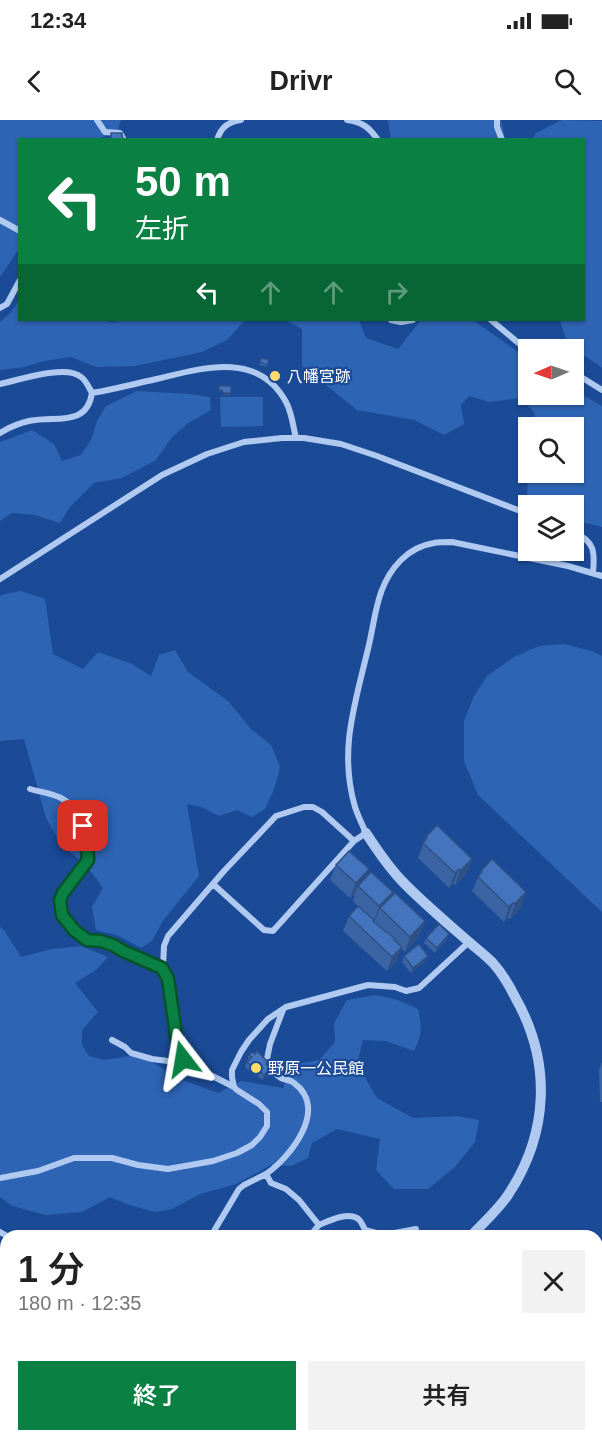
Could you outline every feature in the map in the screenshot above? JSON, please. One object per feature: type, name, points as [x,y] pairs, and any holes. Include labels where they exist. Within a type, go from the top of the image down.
[{"type":"street","points":[[97,120],[105,132],[120,133],[123,138]]},
{"type":"street","points":[[218,138],[225,125],[241,120]]},
{"type":"street","points":[[347,120],[358,121],[376,138]]},
{"type":"street","points":[[497,120],[501,138]]},
{"type":"street","points":[[0,220],[18,230]]},
{"type":"street","points":[[0,308],[6,304],[18,283]]},
{"type":"street","points":[[492,321],[518,343]]},
{"type":"street","points":[[499,321],[504,331]]},
{"type":"street","points":[[92,393],[217,366],[241,368],[259,374],[279,392],[289,410],[296,438]]},
{"type":"street","points":[[0,384],[50,373],[73,373],[82,377],[92,393],[91,404],[71,419],[33,420],[5,429],[0,433]]},
{"type":"street","points":[[584,379],[602,390]]},
{"type":"street","points":[[0,579],[162,475],[207,454],[244,442],[296,438],[341,444],[518,510]]},
{"type":"street","points":[[584,538],[590,542],[595,554],[593,573]]},
{"type":"street","points":[[477,1230],[507,1197],[521,1173],[531,1148],[540,1113],[542,1076],[535,1043],[524,1012],[493,963],[402,881],[384,861],[366,833],[350,787],[349,732],[384,582],[394,567],[408,554],[433,543],[452,542],[568,566],[602,576]]},
{"type":"street","points":[[30,789],[67,801],[76,812],[85,834],[88,860],[63,893],[60,900],[62,915],[74,930],[87,940],[113,945],[162,968]]},
{"type":"street","points":[[0,1179],[39,1171],[74,1158],[112,1158],[138,1165],[168,1169],[213,1161],[252,1145],[267,1126],[267,1112],[234,1087],[184,1060],[178,1048],[168,979],[162,968],[164,946],[168,936],[276,816],[304,807],[313,807],[354,840]]},
{"type":"street","points":[[213,884],[264,930],[273,931],[354,840],[366,833]]},
{"type":"street","points":[[234,1087],[232,1070],[241,1052],[263,1024],[283,1009],[368,985],[394,987],[406,991],[419,988],[469,942]]},
{"type":"street","points":[[214,1230],[238,1189],[273,1169],[289,1152],[306,1126],[307,1102],[304,1095],[294,1082],[275,1074],[267,1059],[283,1009]]},
{"type":"street","points":[[112,1040],[131,1053],[152,1059],[176,1062],[184,1060]]},
{"type":"street","points":[[266,1174],[271,1183],[286,1189],[299,1200],[319,1225]]},
{"type":"street","points":[[315,1230],[319,1225],[353,1216],[360,1221],[365,1230]]},
{"type":"shaded area","points":[[0,120],[122,120],[118,132],[100,138],[18,138],[18,250],[0,277]]},
{"type":"shaded area","points":[[388,120],[501,120],[505,138],[391,138]]},
{"type":"shaded area","points":[[562,120],[602,121],[602,368],[584,355],[584,339],[566,339],[560,321],[585,321],[585,138],[533,138],[536,133]]},
{"type":"shaded area","points":[[18,302],[18,321],[108,321],[112,323],[118,321],[244,321],[227,340],[202,352],[135,366],[96,367],[71,357],[0,370],[0,322]]},
{"type":"shaded area","points":[[287,321],[359,321],[366,338],[398,349],[420,321],[474,321],[518,352],[518,398],[489,402],[469,396],[461,405],[464,424],[444,435],[414,420],[357,410],[302,366],[302,329]]},
{"type":"shaded area","points":[[137,391],[210,397],[211,410],[187,424],[172,437],[156,460],[122,478],[94,483],[70,507],[60,523],[35,515],[12,513],[0,521],[0,442],[32,430],[54,444],[62,461],[81,455],[91,440],[97,421],[106,406]]},
{"type":"shaded area","points":[[584,396],[602,406],[602,527],[584,523],[584,495],[527,495],[528,483],[584,483],[584,417],[534,417],[535,413],[526,405],[584,405]]},
{"type":"shaded area","points":[[220,397],[263,397],[263,426],[221,427]]},
{"type":"shaded area","points":[[21,591],[45,599],[53,654],[83,669],[98,652],[130,663],[151,676],[159,655],[175,650],[188,672],[228,701],[251,729],[271,745],[280,767],[275,787],[265,809],[252,817],[237,810],[219,816],[201,807],[187,804],[199,876],[163,921],[152,941],[141,948],[119,936],[96,930],[92,907],[103,888],[86,865],[61,845],[46,818],[24,739],[0,741],[0,596]]},
{"type":"shaded area","points":[[564,644],[602,656],[602,912],[478,795],[464,761],[464,721],[474,696],[487,676],[514,657],[539,646]]},
{"type":"shaded area","points":[[0,927],[21,957],[52,949],[81,946],[108,957],[96,970],[75,983],[98,1012],[82,1030],[82,1045],[89,1056],[105,1060],[129,1056],[152,1062],[180,1079],[218,1093],[241,1081],[283,1088],[291,1065],[319,1060],[335,1042],[334,1023],[347,1000],[376,995],[398,1000],[418,1009],[421,1031],[414,1051],[386,1041],[363,1040],[357,1064],[377,1098],[413,1118],[457,1116],[479,1120],[475,1142],[455,1167],[428,1189],[394,1189],[376,1170],[380,1139],[337,1129],[312,1143],[308,1158],[291,1166],[271,1165],[236,1184],[200,1194],[172,1209],[155,1212],[110,1197],[82,1212],[46,1215],[12,1206],[0,1197]]},
{"type":"building","points":[[111,133],[122,133],[123,138],[111,138]]},
{"type":"building","points":[[261,358],[269,360],[267,365],[260,362]]},
{"type":"building","points":[[219,386],[231,386],[231,393],[219,391]]},
{"type":"building","points":[[437,825],[472,859],[460,871],[459,869],[455,873],[423,843]]},
{"type":"building","points":[[349,851],[369,869],[356,883],[336,865]]},
{"type":"building","points":[[492,859],[526,892],[509,907],[478,877]]},
{"type":"building","points":[[371,872],[393,892],[379,906],[358,886]]},
{"type":"building","points":[[395,893],[425,921],[410,937],[380,908]]},
{"type":"building","points":[[358,906],[402,947],[392,957],[349,916]]},
{"type":"building","points":[[439,924],[449,934],[437,948],[426,938]]},
{"type":"building","points":[[419,944],[428,956],[413,968],[404,956]]},
{"type":"building","points":[[257,1051],[271,1068],[264,1075],[247,1062],[252,1057],[249,1055]]},
{"type":"place","name":"八幡宮跡","points":[[275,376]]},
{"type":"place","name":"野原一公民館","points":[[256,1068]]},
{"type":"route","points":[[83,826],[88,860],[63,893],[60,900],[62,915],[74,930],[87,940],[113,945],[162,968],[168,979],[178,1048],[183,1059]]}]
